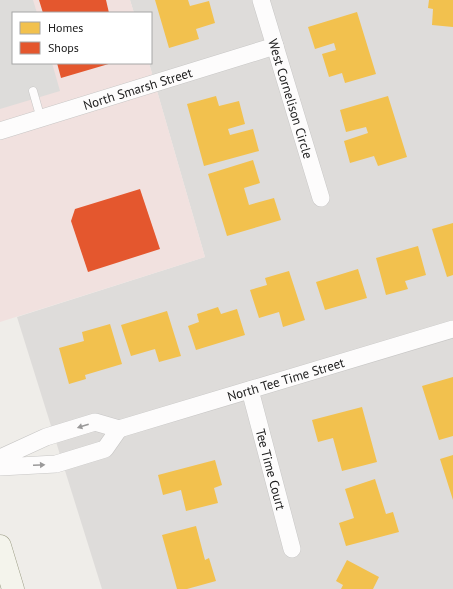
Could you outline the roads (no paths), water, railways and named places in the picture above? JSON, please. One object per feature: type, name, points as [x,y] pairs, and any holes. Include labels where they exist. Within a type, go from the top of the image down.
[{"type":"main road","points":[[0,546],[13,589]]},
{"type":"street","name":"West Cornelison Circle","points":[[261,0],[321,198]]},
{"type":"street","name":"North Smarsh Street","points":[[0,131],[275,46]]},
{"type":"street","name":"North Tee Time Street","points":[[119,429],[453,329]]},
{"type":"street","name":"Tee Time Court","points":[[250,390],[292,549]]},
{"type":"street","points":[[0,458],[46,437],[95,422],[119,429],[105,449],[56,464],[0,467]]},
{"type":"lane","points":[[33,91],[41,119]]}]
